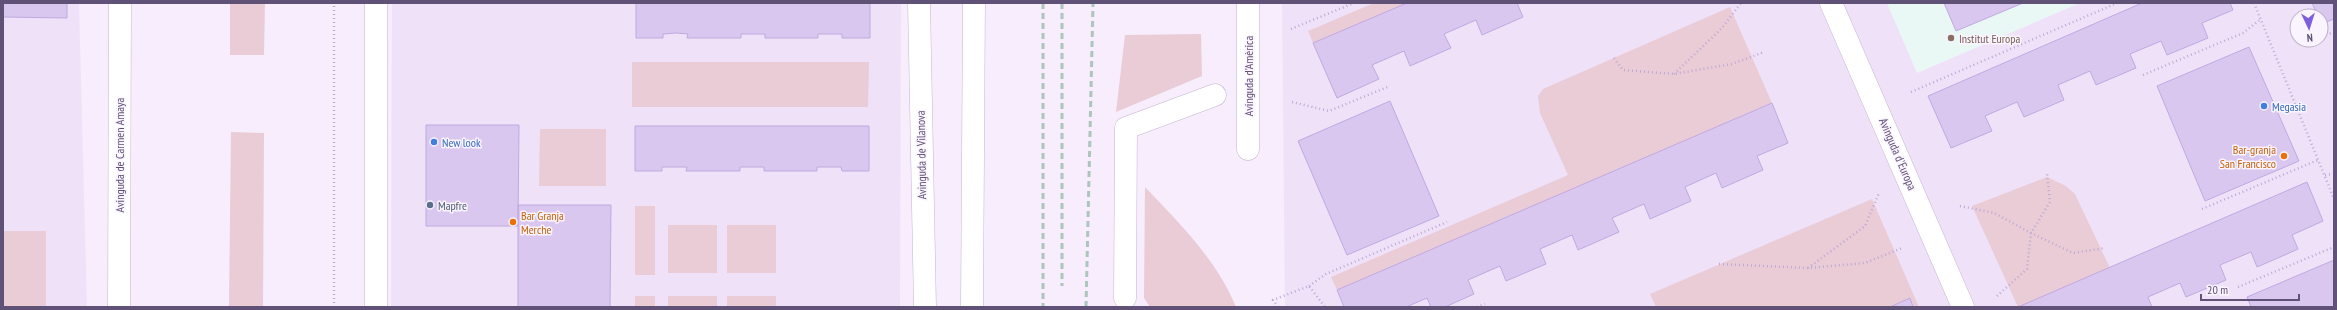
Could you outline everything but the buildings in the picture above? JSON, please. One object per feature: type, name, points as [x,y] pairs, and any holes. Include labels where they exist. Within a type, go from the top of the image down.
[{"type":"street","name":"Avinguda de Carmen Amaya","points":[[119,307],[120,3]]},
{"type":"street","points":[[376,3],[376,307]]},
{"type":"street","name":"Avinguda de Vilanova","points":[[919,3],[919,75],[925,307]]},
{"type":"street","points":[[972,307],[974,3]]},
{"type":"street","name":"Avinguda d'Amèrica","points":[[1248,3],[1248,149]]},
{"type":"street","name":"Avinguda d'Europa","points":[[1831,3],[1963,307]]},
{"type":"street","points":[[1125,298],[1126,128],[1215,95]]},
{"type":"path","points":[[334,3],[334,307]]},
{"type":"path","points":[[1291,29],[1354,3]]},
{"type":"path","points":[[1674,74],[1722,28],[1741,3]]},
{"type":"path","points":[[1911,92],[2117,3]]},
{"type":"path","points":[[2254,3],[2334,199]]},
{"type":"path","points":[[2143,75],[2243,33],[2261,19]]},
{"type":"path","points":[[1614,58],[1623,70],[1674,74],[1732,64],[1764,52]]},
{"type":"path","points":[[1292,102],[1329,111],[1390,86]]},
{"type":"path","points":[[2202,209],[2318,160]]},
{"type":"path","points":[[1997,296],[2027,269],[2031,233],[2050,202],[2048,173]]},
{"type":"path","points":[[2325,176],[2334,174]]},
{"type":"path","points":[[1808,268],[1865,226],[1879,193]]},
{"type":"path","points":[[1960,206],[1994,213],[2073,253],[2105,248]]},
{"type":"path","points":[[1278,307],[1273,300],[1309,286],[1326,274],[1447,222]]},
{"type":"path","points":[[2238,288],[2334,247]]},
{"type":"path","points":[[1719,264],[1808,268],[1865,263],[1902,248]]},
{"type":"path","points":[[1309,286],[1325,307]]},
{"type":"path","points":[[1477,307],[1485,304]]},
{"type":"shaded area","points":[[3,3],[79,3],[87,307],[3,307]]},
{"type":"shaded area","points":[[230,3],[265,3],[264,55],[230,55]]},
{"type":"shaded area","points":[[392,3],[901,3],[900,307],[391,307]]},
{"type":"shaded area","points":[[1282,3],[2334,3],[2334,307],[1285,307]]},
{"type":"shaded area","points":[[1374,3],[1407,3],[1313,43],[1308,31]]},
{"type":"shaded area","name":"Institut Europa","points":[[1887,3],[2080,3],[1917,73]]},
{"type":"shaded area","points":[[1730,7],[1772,103],[1337,290],[1331,277],[1568,175],[1540,113],[1538,96],[1543,89]]},
{"type":"shaded area","points":[[1201,34],[1202,76],[1116,112],[1125,35]]},
{"type":"shaded area","points":[[632,62],[869,62],[868,107],[632,107]]},
{"type":"shaded area","points":[[540,129],[606,129],[606,186],[539,186]]},
{"type":"shaded area","points":[[231,132],[264,133],[263,307],[229,307]]},
{"type":"shaded area","points":[[2047,177],[2066,186],[2075,194],[2110,268],[2018,307],[1972,206]]},
{"type":"shaded area","points":[[1145,187],[1184,228],[1208,258],[1219,273],[1236,307],[1150,307],[1144,298]]},
{"type":"shaded area","points":[[1872,199],[1919,307],[1913,307],[1910,299],[1890,307],[1656,307],[1650,294]]},
{"type":"shaded area","points":[[635,206],[655,206],[655,275],[635,275]]},
{"type":"shaded area","points":[[668,225],[717,225],[717,273],[668,273]]},
{"type":"shaded area","points":[[727,225],[776,225],[776,273],[727,273]]},
{"type":"shaded area","points":[[3,231],[46,231],[46,307],[3,307]]},
{"type":"shaded area","points":[[635,296],[655,296],[655,307],[635,307]]},
{"type":"shaded area","points":[[668,296],[717,296],[717,307],[668,307]]},
{"type":"shaded area","points":[[727,296],[776,296],[776,307],[727,307]]},
{"type":"railway","points":[[1043,3],[1043,307]]},
{"type":"railway","points":[[1062,3],[1062,286]]},
{"type":"railway","points":[[1086,307],[1093,3]]},
{"type":"place","name":"Institut Europa","points":[[1951,38]]},
{"type":"place","name":"Megasia","points":[[2264,106]]},
{"type":"place","name":"New look","points":[[434,142]]},
{"type":"place","name":"Bar-granja San Francisco","points":[[2284,156]]},
{"type":"place","name":"Mapfre","points":[[430,205]]},
{"type":"place","name":"Bar Granja Merche","points":[[513,222]]}]
